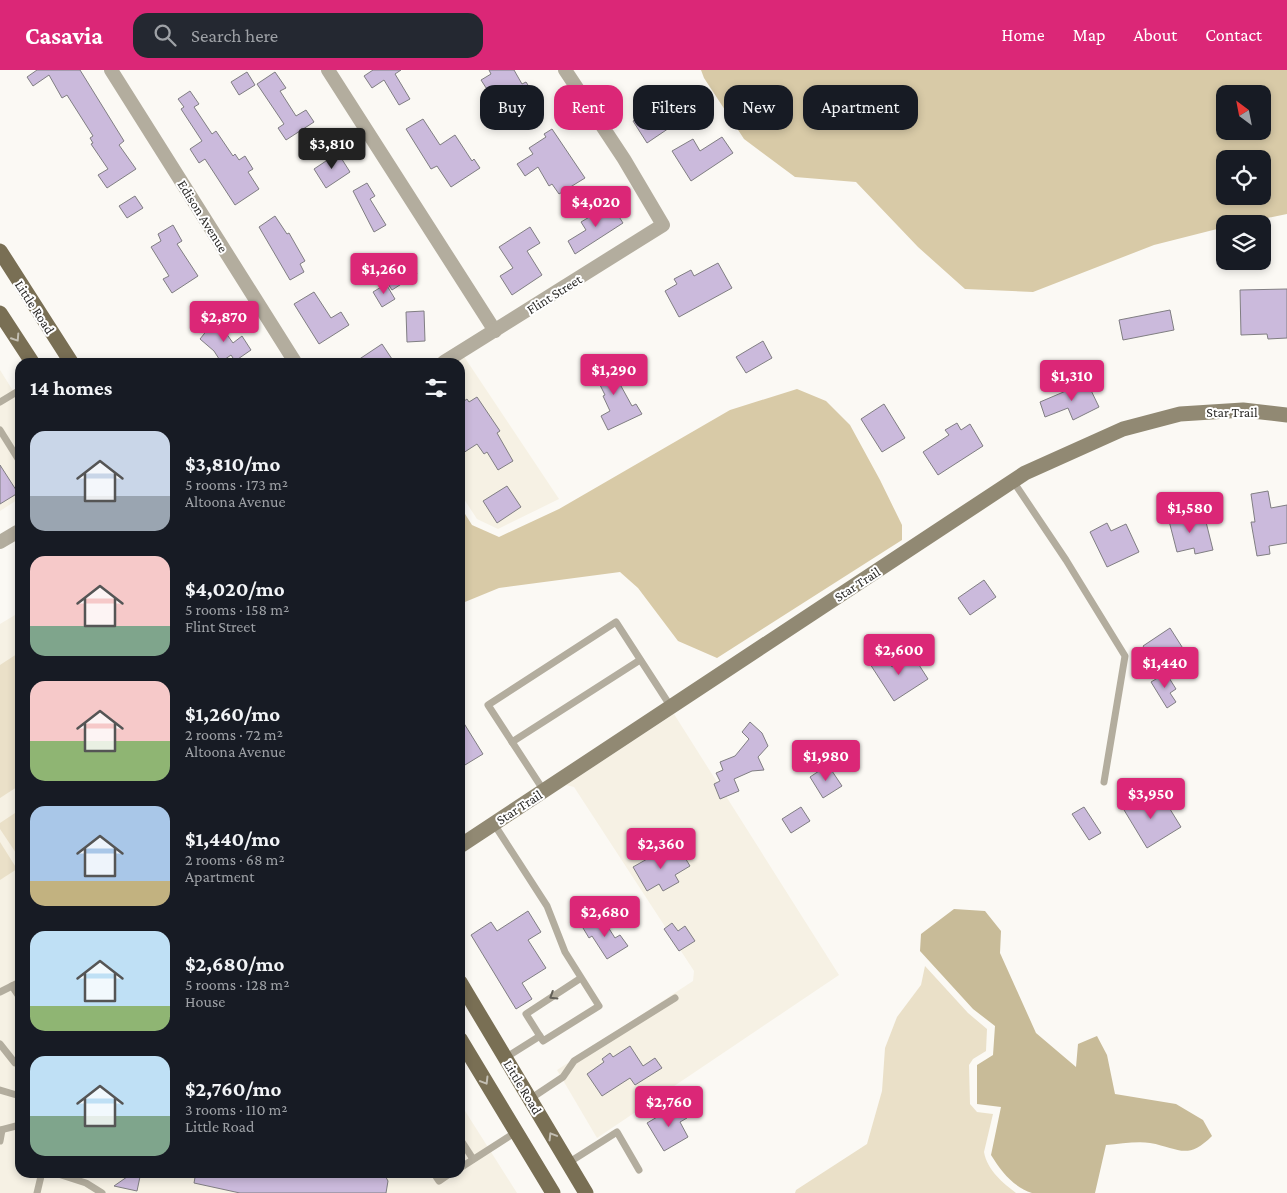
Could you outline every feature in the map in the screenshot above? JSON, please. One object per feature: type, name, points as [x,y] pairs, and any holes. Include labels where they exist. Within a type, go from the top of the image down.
[{"type":"main road","name":"Little Road","points":[[0,251],[68,358]]},
{"type":"main road","points":[[0,313],[29,358]]},
{"type":"main road","name":"Little Road","points":[[465,990],[586,1193]]},
{"type":"main road","name":"Little Road","points":[[465,1048],[553,1193]]},
{"type":"street","name":"Edison Avenue","points":[[111,70],[292,358]]},
{"type":"street","points":[[328,70],[495,331]]},
{"type":"street","name":"Flint Street","points":[[451,358],[663,225],[624,159],[565,70]]},
{"type":"street","name":"Star Trail","points":[[465,843],[1025,473],[1123,429],[1180,414],[1242,410],[1287,415]]},
{"type":"street","points":[[0,542],[15,533]]},
{"type":"lane","points":[[0,402],[15,393]]},
{"type":"lane","points":[[0,430],[15,454]]},
{"type":"lane","points":[[1013,481],[1066,560],[1125,656],[1104,782]]},
{"type":"lane","points":[[544,791],[488,705],[616,622],[671,707]]},
{"type":"lane","points":[[512,742],[640,660]]},
{"type":"lane","points":[[494,824],[547,906],[564,952],[581,978],[599,1006],[543,1041],[526,1014],[581,978]]},
{"type":"lane","points":[[0,992],[15,984]]},
{"type":"lane","points":[[12,986],[15,990]]},
{"type":"lane","points":[[530,1099],[563,1077],[574,1061],[675,998]]},
{"type":"lane","points":[[505,1058],[540,1036]]},
{"type":"lane","points":[[0,1044],[15,1063]]},
{"type":"lane","points":[[0,1090],[15,1094]]},
{"type":"lane","points":[[0,1141],[1,1130],[15,1126]]},
{"type":"lane","points":[[465,1165],[516,1132]]},
{"type":"lane","points":[[568,1163],[617,1132],[638,1170]]},
{"type":"lane","points":[[465,1147],[473,1159]]},
{"type":"lane","points":[[37,1193],[41,1178]]},
{"type":"lane","points":[[71,1178],[86,1183],[102,1193]]},
{"type":"shaded area","points":[[701,70],[1287,70],[1287,214],[1271,217],[1271,215],[1216,215],[1216,229],[1154,245],[1033,292],[965,289],[918,247],[856,182],[795,177],[744,139],[738,130],[793,130],[793,85],[724,85],[724,108],[714,93],[714,85],[709,85]]},
{"type":"shaded area","points":[[457,346],[465,358],[438,358]]},
{"type":"shaded area","points":[[465,358],[559,499],[498,529],[477,519],[465,501]]},
{"type":"shaded area","points":[[0,370],[15,394],[15,501],[0,511]]},
{"type":"shaded area","points":[[797,389],[826,401],[850,425],[902,525],[902,540],[717,658],[678,641],[638,588],[620,572],[499,588],[465,602],[465,514],[472,525],[499,537],[559,509],[730,410]]},
{"type":"shaded area","points":[[15,615],[15,1178],[465,1178],[465,1111],[517,1193],[0,1193],[0,624]]},
{"type":"shaded area","points":[[15,655],[15,788],[0,798],[0,665]]},
{"type":"shaded area","points":[[674,714],[839,975],[597,1138],[557,1070],[693,981],[694,971],[574,787],[566,785]]},
{"type":"shaded area","points":[[15,813],[15,852],[0,829],[0,823]]},
{"type":"shaded area","points":[[0,842],[15,866],[15,870],[0,880]]},
{"type":"shaded area","points":[[954,909],[985,911],[1001,931],[1000,953],[1036,1033],[1076,1067],[1078,1044],[1097,1036],[1107,1055],[1115,1094],[1176,1104],[1203,1120],[1212,1136],[1203,1144],[1189,1151],[1176,1150],[1145,1142],[1106,1145],[1095,1193],[1032,1193],[1013,1183],[991,1155],[1001,1107],[977,1104],[977,1065],[993,1055],[995,1026],[973,1009],[920,951],[921,934]]},
{"type":"shaded area","points":[[925,966],[968,1013],[987,1029],[986,1051],[973,1059],[969,1065],[970,1104],[977,1112],[993,1114],[984,1152],[986,1159],[996,1175],[1016,1193],[795,1193],[796,1190],[867,1144],[882,1091],[885,1048],[897,1017],[921,985]]},
{"type":"building","points":[[37,70],[80,70],[124,141],[119,145],[136,169],[107,188],[98,175],[108,169],[91,144],[93,143],[90,138],[93,136],[67,95],[62,98],[49,75],[33,86],[27,77]]},
{"type":"building","points":[[373,70],[401,70],[395,74],[410,99],[399,105],[384,80],[372,88],[364,76]]},
{"type":"building","points":[[489,70],[514,70],[522,84],[526,82],[528,85],[484,85],[481,80],[491,74]]},
{"type":"building","points":[[247,72],[255,85],[239,95],[231,82]]},
{"type":"building","points":[[275,72],[286,88],[280,91],[296,116],[306,110],[314,122],[286,140],[278,128],[284,124],[257,84]]},
{"type":"building","points":[[190,91],[199,104],[194,107],[212,134],[216,131],[233,156],[235,154],[239,160],[245,156],[253,169],[248,172],[259,189],[235,205],[205,159],[199,163],[190,149],[202,141],[181,109],[184,107],[178,99]]},
{"type":"building","points":[[423,119],[440,145],[455,135],[472,161],[474,159],[480,168],[451,187],[437,166],[431,169],[406,129]]},
{"type":"building","points":[[552,129],[585,178],[559,194],[552,184],[549,186],[538,167],[525,176],[517,164],[533,154],[529,148],[546,137],[544,134]]},
{"type":"building","points":[[639,130],[666,130],[647,143]]},
{"type":"building","points":[[722,137],[733,153],[691,181],[672,151],[693,139],[700,151]]},
{"type":"building","points":[[338,153],[350,172],[326,188],[314,169]]},
{"type":"building","points":[[367,183],[375,196],[370,199],[386,225],[374,232],[353,191]]},
{"type":"building","points":[[135,196],[143,208],[127,218],[119,206]]},
{"type":"building","points":[[611,204],[623,223],[575,254],[568,241],[586,230],[581,222]]},
{"type":"building","points":[[275,216],[287,234],[289,233],[305,261],[300,264],[304,272],[290,280],[259,227]]},
{"type":"building","points":[[173,225],[182,241],[177,244],[198,276],[172,293],[163,279],[169,276],[151,247],[161,241],[158,234]]},
{"type":"building","points":[[530,227],[540,243],[527,251],[542,275],[512,295],[500,276],[513,268],[499,247]]},
{"type":"building","points":[[409,261],[417,274],[392,290],[384,278]]},
{"type":"building","points":[[718,263],[732,288],[679,317],[665,291],[677,284],[674,279],[691,270],[694,276]]},
{"type":"building","points":[[386,284],[395,299],[382,307],[373,292]]},
{"type":"building","points":[[1287,289],[1287,338],[1268,339],[1267,334],[1241,335],[1240,290]]},
{"type":"building","points":[[314,292],[331,318],[341,312],[349,325],[319,344],[294,304]]},
{"type":"building","points":[[1170,310],[1174,330],[1123,340],[1119,320]]},
{"type":"building","points":[[424,311],[425,341],[407,342],[406,312]]},
{"type":"building","points":[[216,319],[233,343],[242,336],[251,350],[239,358],[233,358],[231,355],[227,358],[218,358],[214,351],[200,339]]},
{"type":"building","points":[[763,341],[772,358],[746,373],[736,357]]},
{"type":"building","points":[[382,344],[391,358],[361,358]]},
{"type":"building","points":[[605,357],[632,406],[636,404],[642,414],[608,430],[601,416],[610,411],[603,396],[605,395],[590,365]]},
{"type":"building","points":[[1087,382],[1099,407],[1073,420],[1068,408],[1045,417],[1040,402]]},
{"type":"building","points":[[477,397],[500,431],[497,433],[513,461],[498,470],[487,452],[484,454],[477,444],[465,452],[465,400],[467,399],[469,402]]},
{"type":"building","points":[[884,404],[905,438],[882,452],[861,419]]},
{"type":"building","points":[[957,423],[961,430],[970,424],[983,446],[938,475],[923,452],[949,435],[945,430]]},
{"type":"building","points":[[0,465],[15,488],[15,495],[0,504]]},
{"type":"building","points":[[507,486],[521,507],[497,523],[483,501]]},
{"type":"building","points":[[1268,491],[1271,508],[1287,505],[1287,543],[1269,546],[1270,554],[1257,556],[1251,522],[1255,522],[1251,494]]},
{"type":"building","points":[[1184,513],[1187,522],[1205,518],[1213,550],[1195,554],[1194,548],[1177,552],[1168,517]]},
{"type":"building","points":[[1107,523],[1111,531],[1126,524],[1139,552],[1107,567],[1090,532]]},
{"type":"building","points":[[984,580],[996,597],[970,615],[958,598]]},
{"type":"building","points":[[1170,628],[1184,650],[1160,665],[1154,656],[1151,658],[1143,646]]},
{"type":"building","points":[[912,654],[928,679],[894,701],[870,664],[884,655],[892,667]]},
{"type":"building","points":[[1166,673],[1176,689],[1170,693],[1176,702],[1167,708],[1151,682]]},
{"type":"building","points":[[750,722],[762,733],[768,746],[758,757],[764,770],[752,771],[734,779],[739,791],[720,799],[714,784],[720,781],[716,773],[723,770],[720,762],[735,756],[749,739],[742,732]]},
{"type":"building","points":[[465,725],[483,754],[465,765]]},
{"type":"building","points":[[828,765],[842,786],[823,798],[810,777]]},
{"type":"building","points":[[1138,794],[1148,811],[1165,801],[1181,827],[1147,848],[1121,805]]},
{"type":"building","points":[[801,807],[810,821],[791,833],[782,819]]},
{"type":"building","points":[[1084,807],[1101,833],[1089,840],[1072,814]]},
{"type":"building","points":[[663,850],[668,858],[681,851],[690,866],[675,875],[679,882],[663,891],[659,884],[647,891],[633,867]]},
{"type":"building","points":[[528,911],[541,932],[528,940],[546,968],[522,983],[532,999],[516,1009],[471,935],[491,922],[497,931]]},
{"type":"building","points":[[601,916],[615,938],[620,935],[628,946],[607,959],[592,936],[589,938],[583,928]]},
{"type":"building","points":[[672,923],[678,931],[685,926],[695,941],[679,951],[664,929]]},
{"type":"building","points":[[630,1046],[643,1066],[655,1058],[662,1068],[635,1085],[630,1078],[602,1096],[587,1074],[604,1062],[602,1059],[610,1053],[613,1057]]},
{"type":"building","points":[[679,1104],[687,1118],[680,1122],[688,1137],[664,1151],[647,1123]]},
{"type":"building","points":[[125,1178],[140,1178],[137,1191],[114,1186]]},
{"type":"building","points":[[195,1178],[386,1178],[388,1181],[386,1193],[240,1193],[194,1183]]}]
